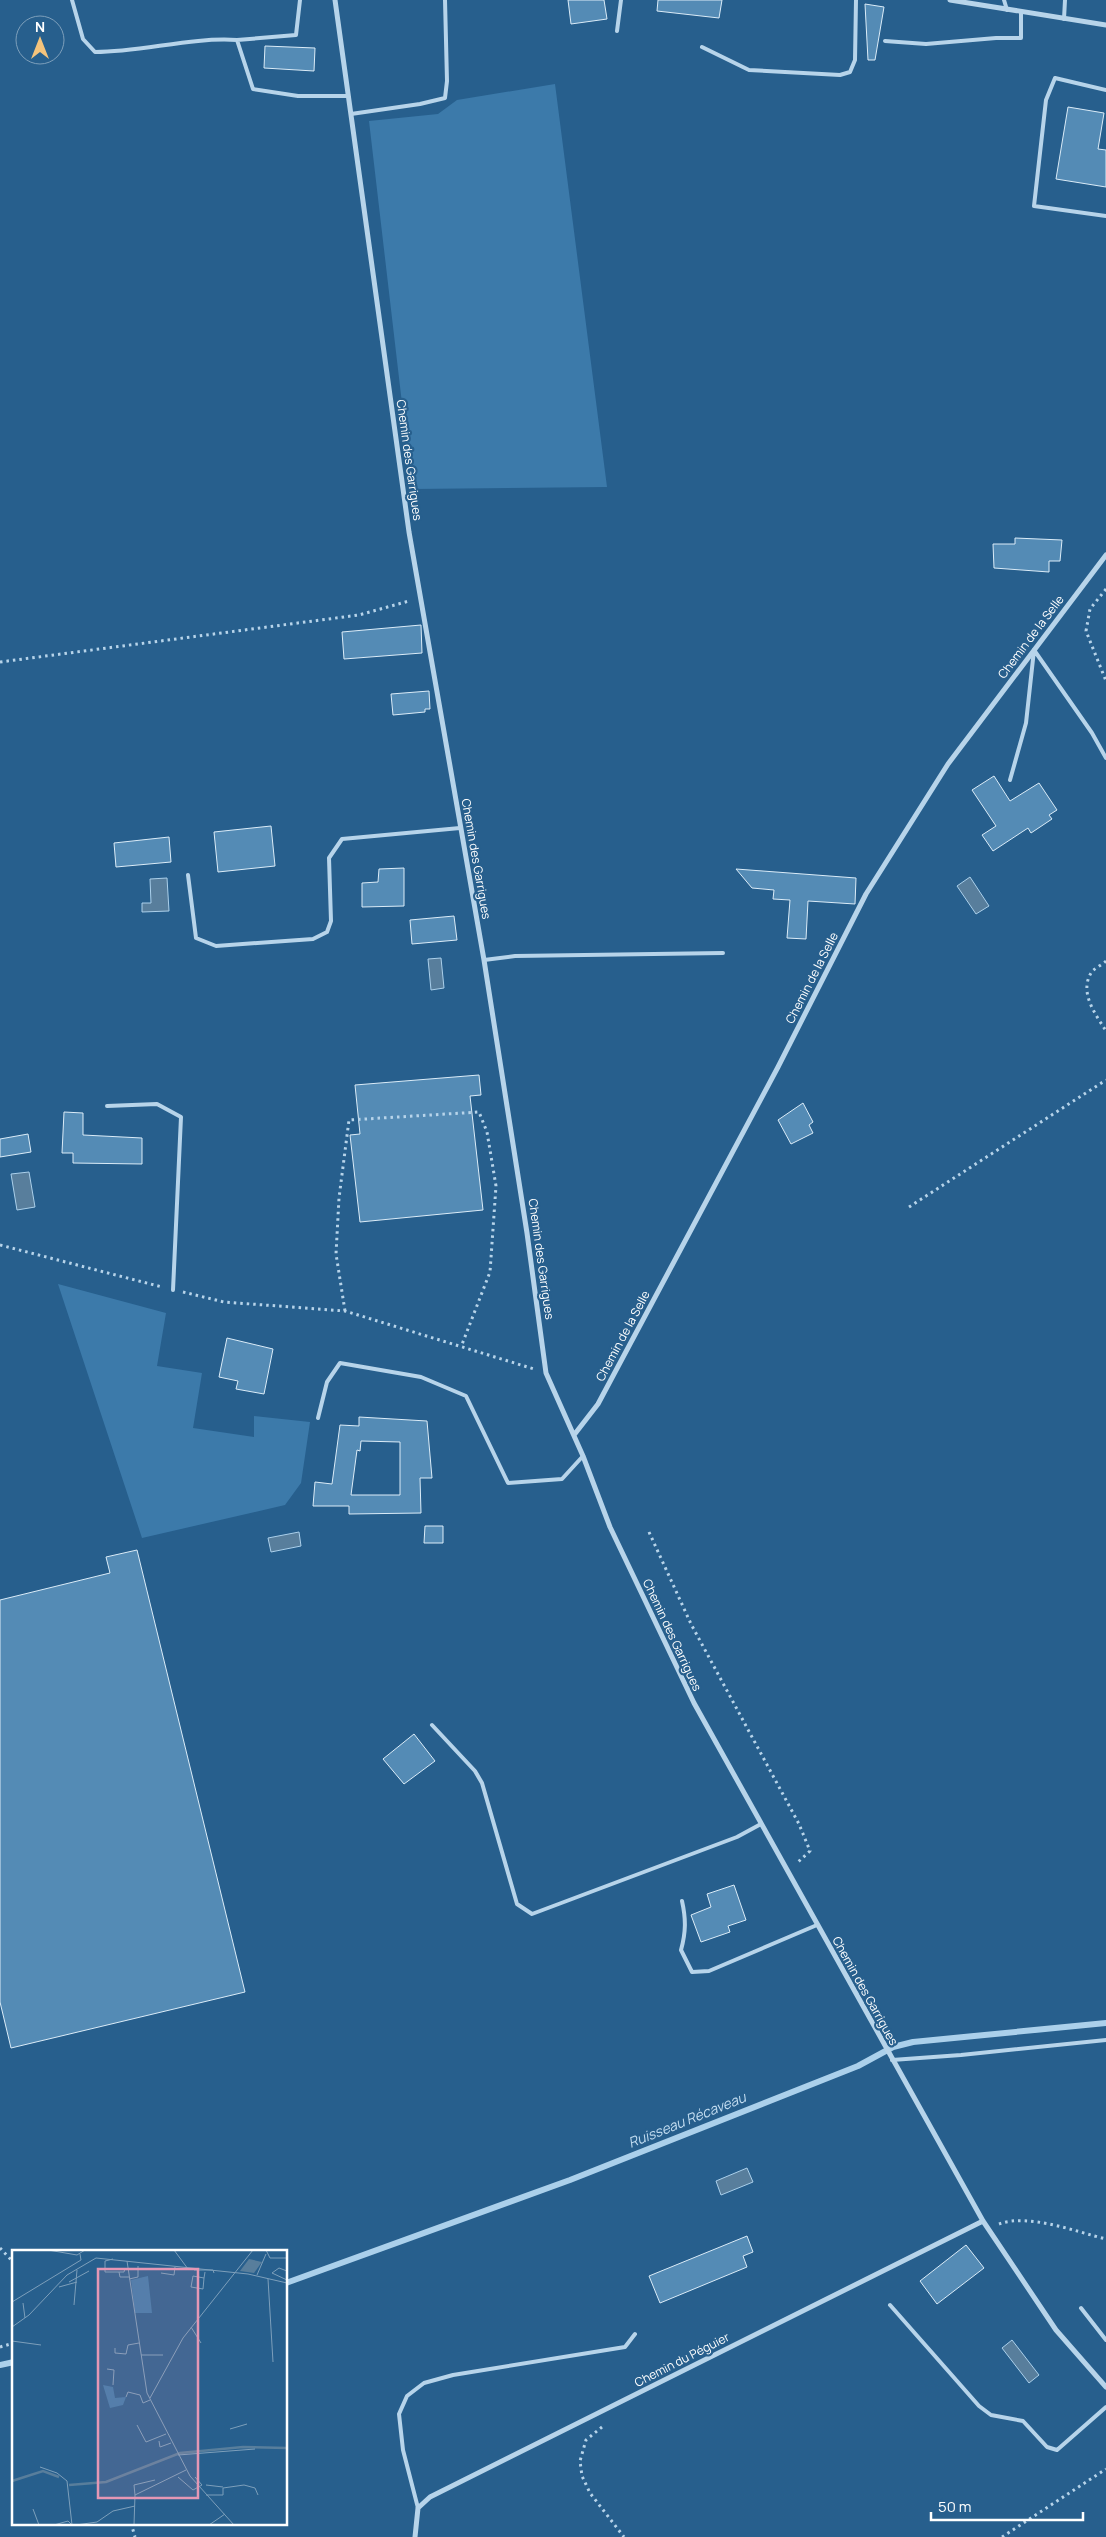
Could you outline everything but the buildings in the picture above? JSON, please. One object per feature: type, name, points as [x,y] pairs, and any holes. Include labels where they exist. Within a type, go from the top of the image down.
[{"type":"street","name":"Chemin des Garrigues","points":[[335,0],[421,598],[484,960],[527,1233],[546,1373],[583,1456],[610,1527],[689,1694],[787,1872],[983,2221],[1056,2330],[1106,2387]]},
{"type":"street","points":[[950,0],[1106,25]]},
{"type":"street","name":"Chemin de la Selle","points":[[574,1435],[598,1404],[778,1067],[866,894],[948,764],[1106,555]]},
{"type":"street","name":"Chemin du Péguier","points":[[418,2508],[430,2498],[983,2221]]},
{"type":"street","points":[[415,2537],[418,2508]]},
{"type":"lane","points":[[72,0],[83,39],[95,52],[117,52],[212,38],[237,40],[296,35],[300,0]]},
{"type":"lane","points":[[351,114],[420,104],[445,98],[448,81],[445,0]]},
{"type":"lane","points":[[617,31],[621,0]]},
{"type":"lane","points":[[702,47],[749,70],[840,75],[850,72],[855,60],[856,0]]},
{"type":"lane","points":[[1004,0],[1007,10]]},
{"type":"lane","points":[[1064,19],[1065,0]]},
{"type":"lane","points":[[885,41],[926,44],[996,38],[1020,38],[1021,12]]},
{"type":"lane","points":[[237,40],[253,89],[298,96],[348,96]]},
{"type":"lane","points":[[1106,90],[1055,78],[1046,100],[1034,206],[1106,216]]},
{"type":"lane","points":[[1034,650],[1092,733],[1106,758]]},
{"type":"lane","points":[[1010,780],[1026,723],[1034,650]]},
{"type":"lane","points":[[188,876],[196,938],[216,946],[313,939],[327,932],[330,921],[329,858],[342,839],[460,828]]},
{"type":"lane","points":[[484,960],[514,956],[723,954]]},
{"type":"lane","points":[[107,1106],[157,1104],[181,1117],[173,1290]]},
{"type":"lane","points":[[318,1418],[327,1382],[340,1363],[421,1377],[466,1396],[508,1483],[562,1479],[583,1456]]},
{"type":"lane","points":[[432,1725],[475,1771],[482,1782],[517,1904],[532,1914],[738,1837],[761,1824]]},
{"type":"lane","points":[[682,1901],[686,1919],[685,1936],[681,1950],[692,1972],[709,1971],[817,1925]]},
{"type":"lane","points":[[892,2060],[1106,2040]]},
{"type":"lane","points":[[890,2305],[979,2406],[991,2415],[1022,2421],[1047,2447],[1057,2450],[1106,2407]]},
{"type":"lane","points":[[1081,2308],[1106,2340]]},
{"type":"lane","points":[[418,2508],[403,2450],[398,2414],[407,2396],[424,2383],[453,2375],[625,2347],[635,2334]]},
{"type":"path","points":[[1106,588],[1090,609],[1086,631],[1106,681]]},
{"type":"path","points":[[0,662],[359,615],[421,598]]},
{"type":"path","points":[[1106,961],[1091,973],[1086,990],[1094,1012],[1106,1031]]},
{"type":"path","points":[[909,1207],[1106,1080]]},
{"type":"path","points":[[345,1311],[336,1254],[339,1198],[349,1120],[479,1112],[488,1132],[496,1186],[490,1272],[461,1347]]},
{"type":"path","points":[[0,1245],[224,1302],[345,1311],[546,1373]]},
{"type":"path","points":[[649,1532],[691,1624],[799,1824],[810,1851],[787,1872]]},
{"type":"path","points":[[988,2229],[1008,2221],[1039,2223],[1106,2239]]},
{"type":"path","points":[[0,2248],[12,2261]]},
{"type":"path","points":[[604,2425],[586,2440],[580,2461],[582,2476],[590,2493],[624,2537]]},
{"type":"path","points":[[1002,2537],[1106,2469]]},
{"type":"path","points":[[130,2524],[135,2537]]},
{"type":"shaded area","points":[[555,84],[607,487],[412,489],[369,121],[438,114],[457,100]]},
{"type":"shaded area","points":[[970,877],[989,906],[976,914],[957,886]]},
{"type":"shaded area","points":[[167,878],[169,911],[142,912],[142,903],[151,903],[150,879]]},
{"type":"shaded area","points":[[441,958],[444,988],[431,990],[428,959]]},
{"type":"shaded area","points":[[29,1172],[35,1207],[17,1210],[11,1174]]},
{"type":"shaded area","points":[[58,1284],[166,1313],[157,1366],[202,1373],[193,1428],[254,1437],[254,1416],[310,1422],[301,1483],[285,1505],[142,1538]]},
{"type":"shaded area","points":[[299,1532],[301,1546],[271,1552],[268,1538]]},
{"type":"shaded area","points":[[747,2168],[753,2182],[721,2195],[716,2181]]},
{"type":"shaded area","points":[[1012,2340],[1039,2375],[1029,2383],[1002,2348]]},
{"type":"waterway","name":"Ruisseau Récaveau","points":[[288,2282],[570,2180],[858,2066],[893,2047],[913,2042],[1106,2023]]},
{"type":"waterway","name":"Ruisseau Récaveau","points":[[0,2365],[12,2362]]}]
